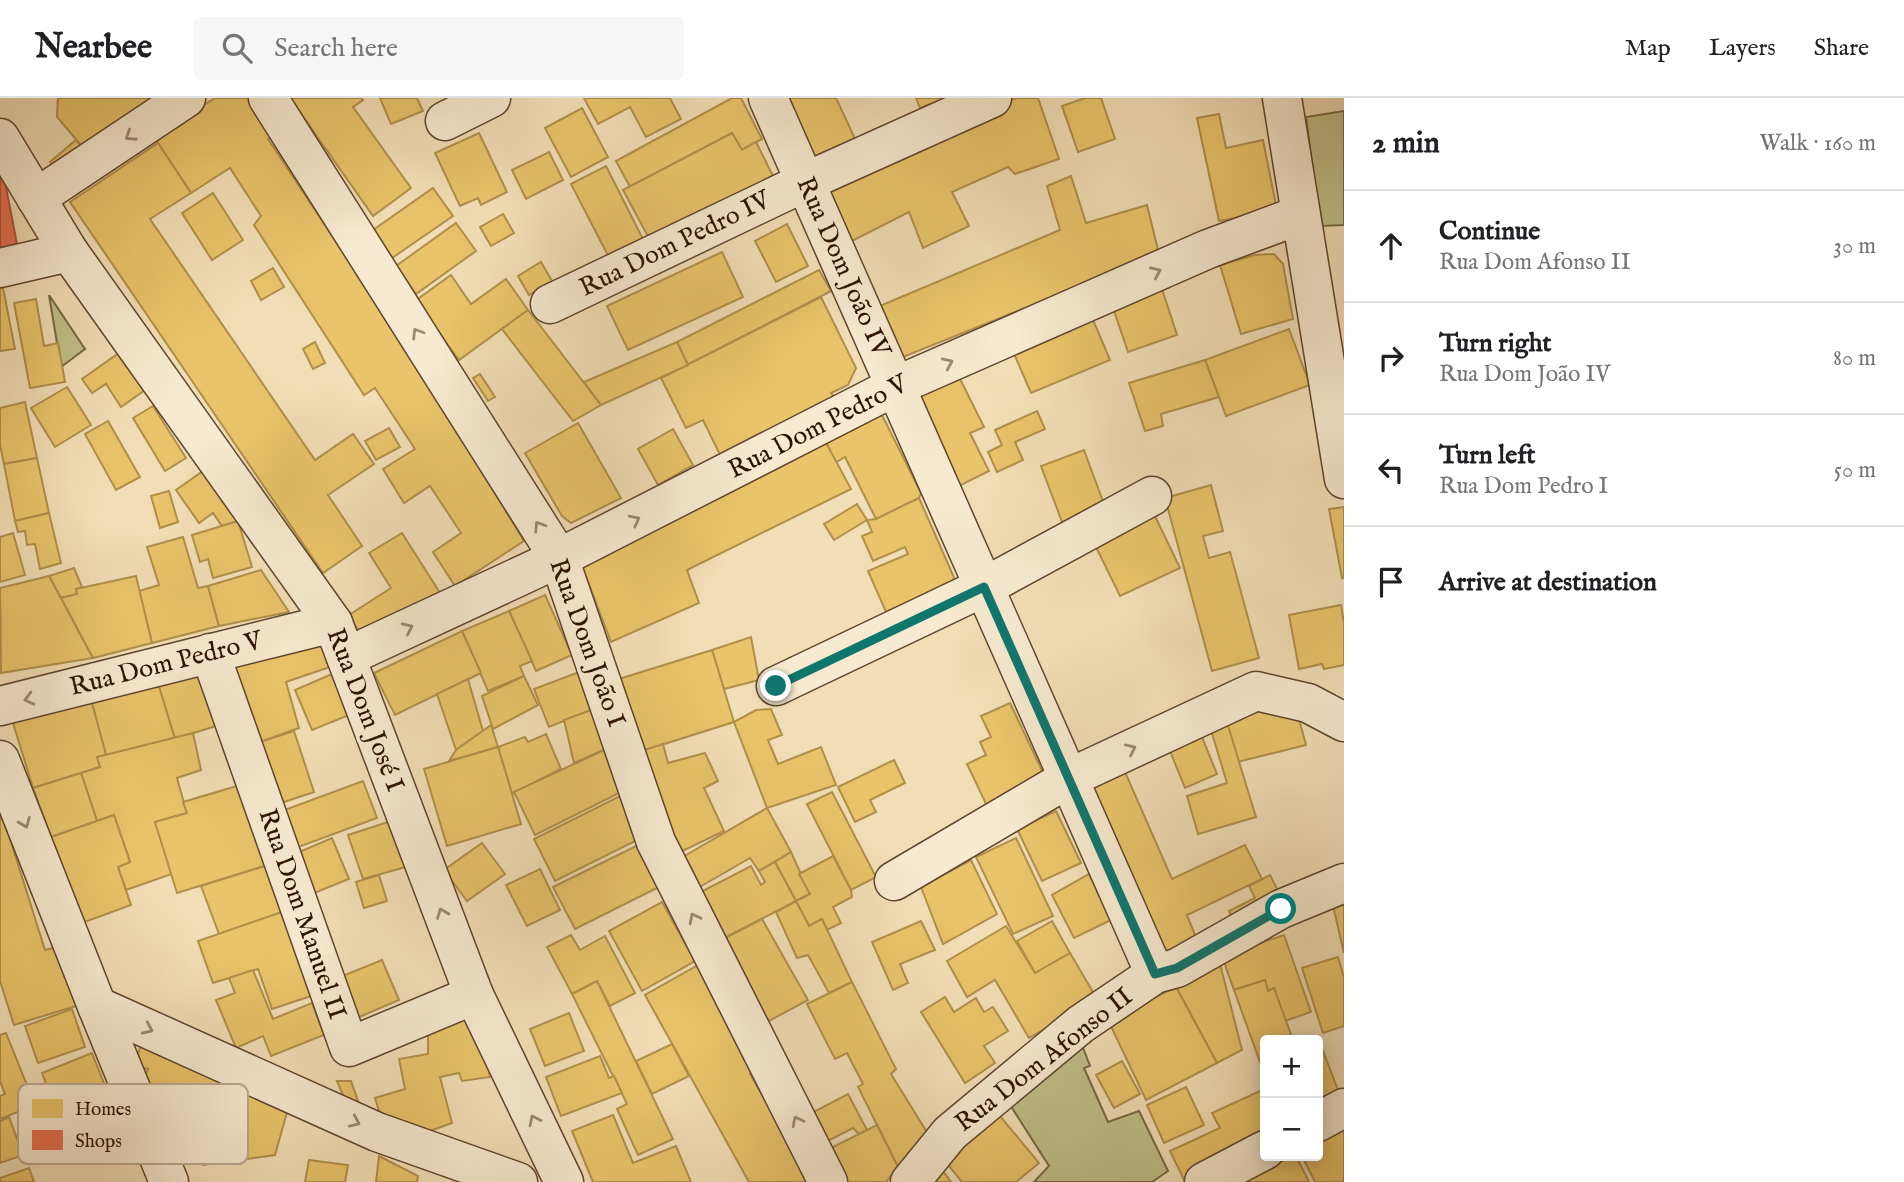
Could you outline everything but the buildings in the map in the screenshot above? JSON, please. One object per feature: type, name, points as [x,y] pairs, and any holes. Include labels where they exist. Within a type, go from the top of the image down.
[{"type":"street","points":[[36,198],[186,98]]},
{"type":"street","name":"Rua Dom João I","points":[[268,98],[559,558],[656,842],[828,1182]]},
{"type":"street","points":[[445,121],[491,98]]},
{"type":"street","name":"Rua Dom João IV","points":[[768,98],[1155,974]]},
{"type":"street","name":"Rua Dom Pedro IV","points":[[550,304],[805,182],[992,98]]},
{"type":"street","points":[[1282,98],[1344,479]]},
{"type":"street","name":"Rua Dom José I","points":[[1,142],[69,252],[339,640],[474,995],[564,1182]]},
{"type":"street","name":"Rua Dom Pedro V","points":[[0,706],[210,653],[339,640],[559,558],[895,386],[1208,249],[1300,215]]},
{"type":"street","points":[[0,268],[69,252]]},
{"type":"street","points":[[776,686],[984,587],[1152,496]]},
{"type":"street","name":"Rua Dom Manuel II","points":[[210,653],[349,1047],[474,995]]},
{"type":"street","points":[[894,881],[1069,778],[1256,691],[1308,703],[1344,722]]},
{"type":"street","points":[[0,760],[129,1084]]},
{"type":"street","name":"Rua Dom Afonso II","points":[[910,1182],[950,1133],[1081,1024],[1155,974],[1177,968],[1281,909],[1344,883]]},
{"type":"street","points":[[97,1006],[377,1132],[518,1182]]},
{"type":"street","points":[[1323,1119],[1344,1108]]},
{"type":"street","points":[[1203,1182],[1260,1153]]},
{"type":"street","points":[[162,1164],[169,1182]]},
{"type":"green space","points":[[1344,111],[1344,225],[1320,226],[1306,117]]},
{"type":"green space","points":[[49,295],[85,349],[61,367]]},
{"type":"green space","points":[[1082,1045],[1090,1066],[1084,1068],[1108,1122],[1139,1111],[1168,1171],[1152,1182],[1034,1182],[1049,1166],[1007,1100]]},
{"type":"route","points":[[776,686],[984,587],[1155,974],[1177,968],[1281,909]]}]
